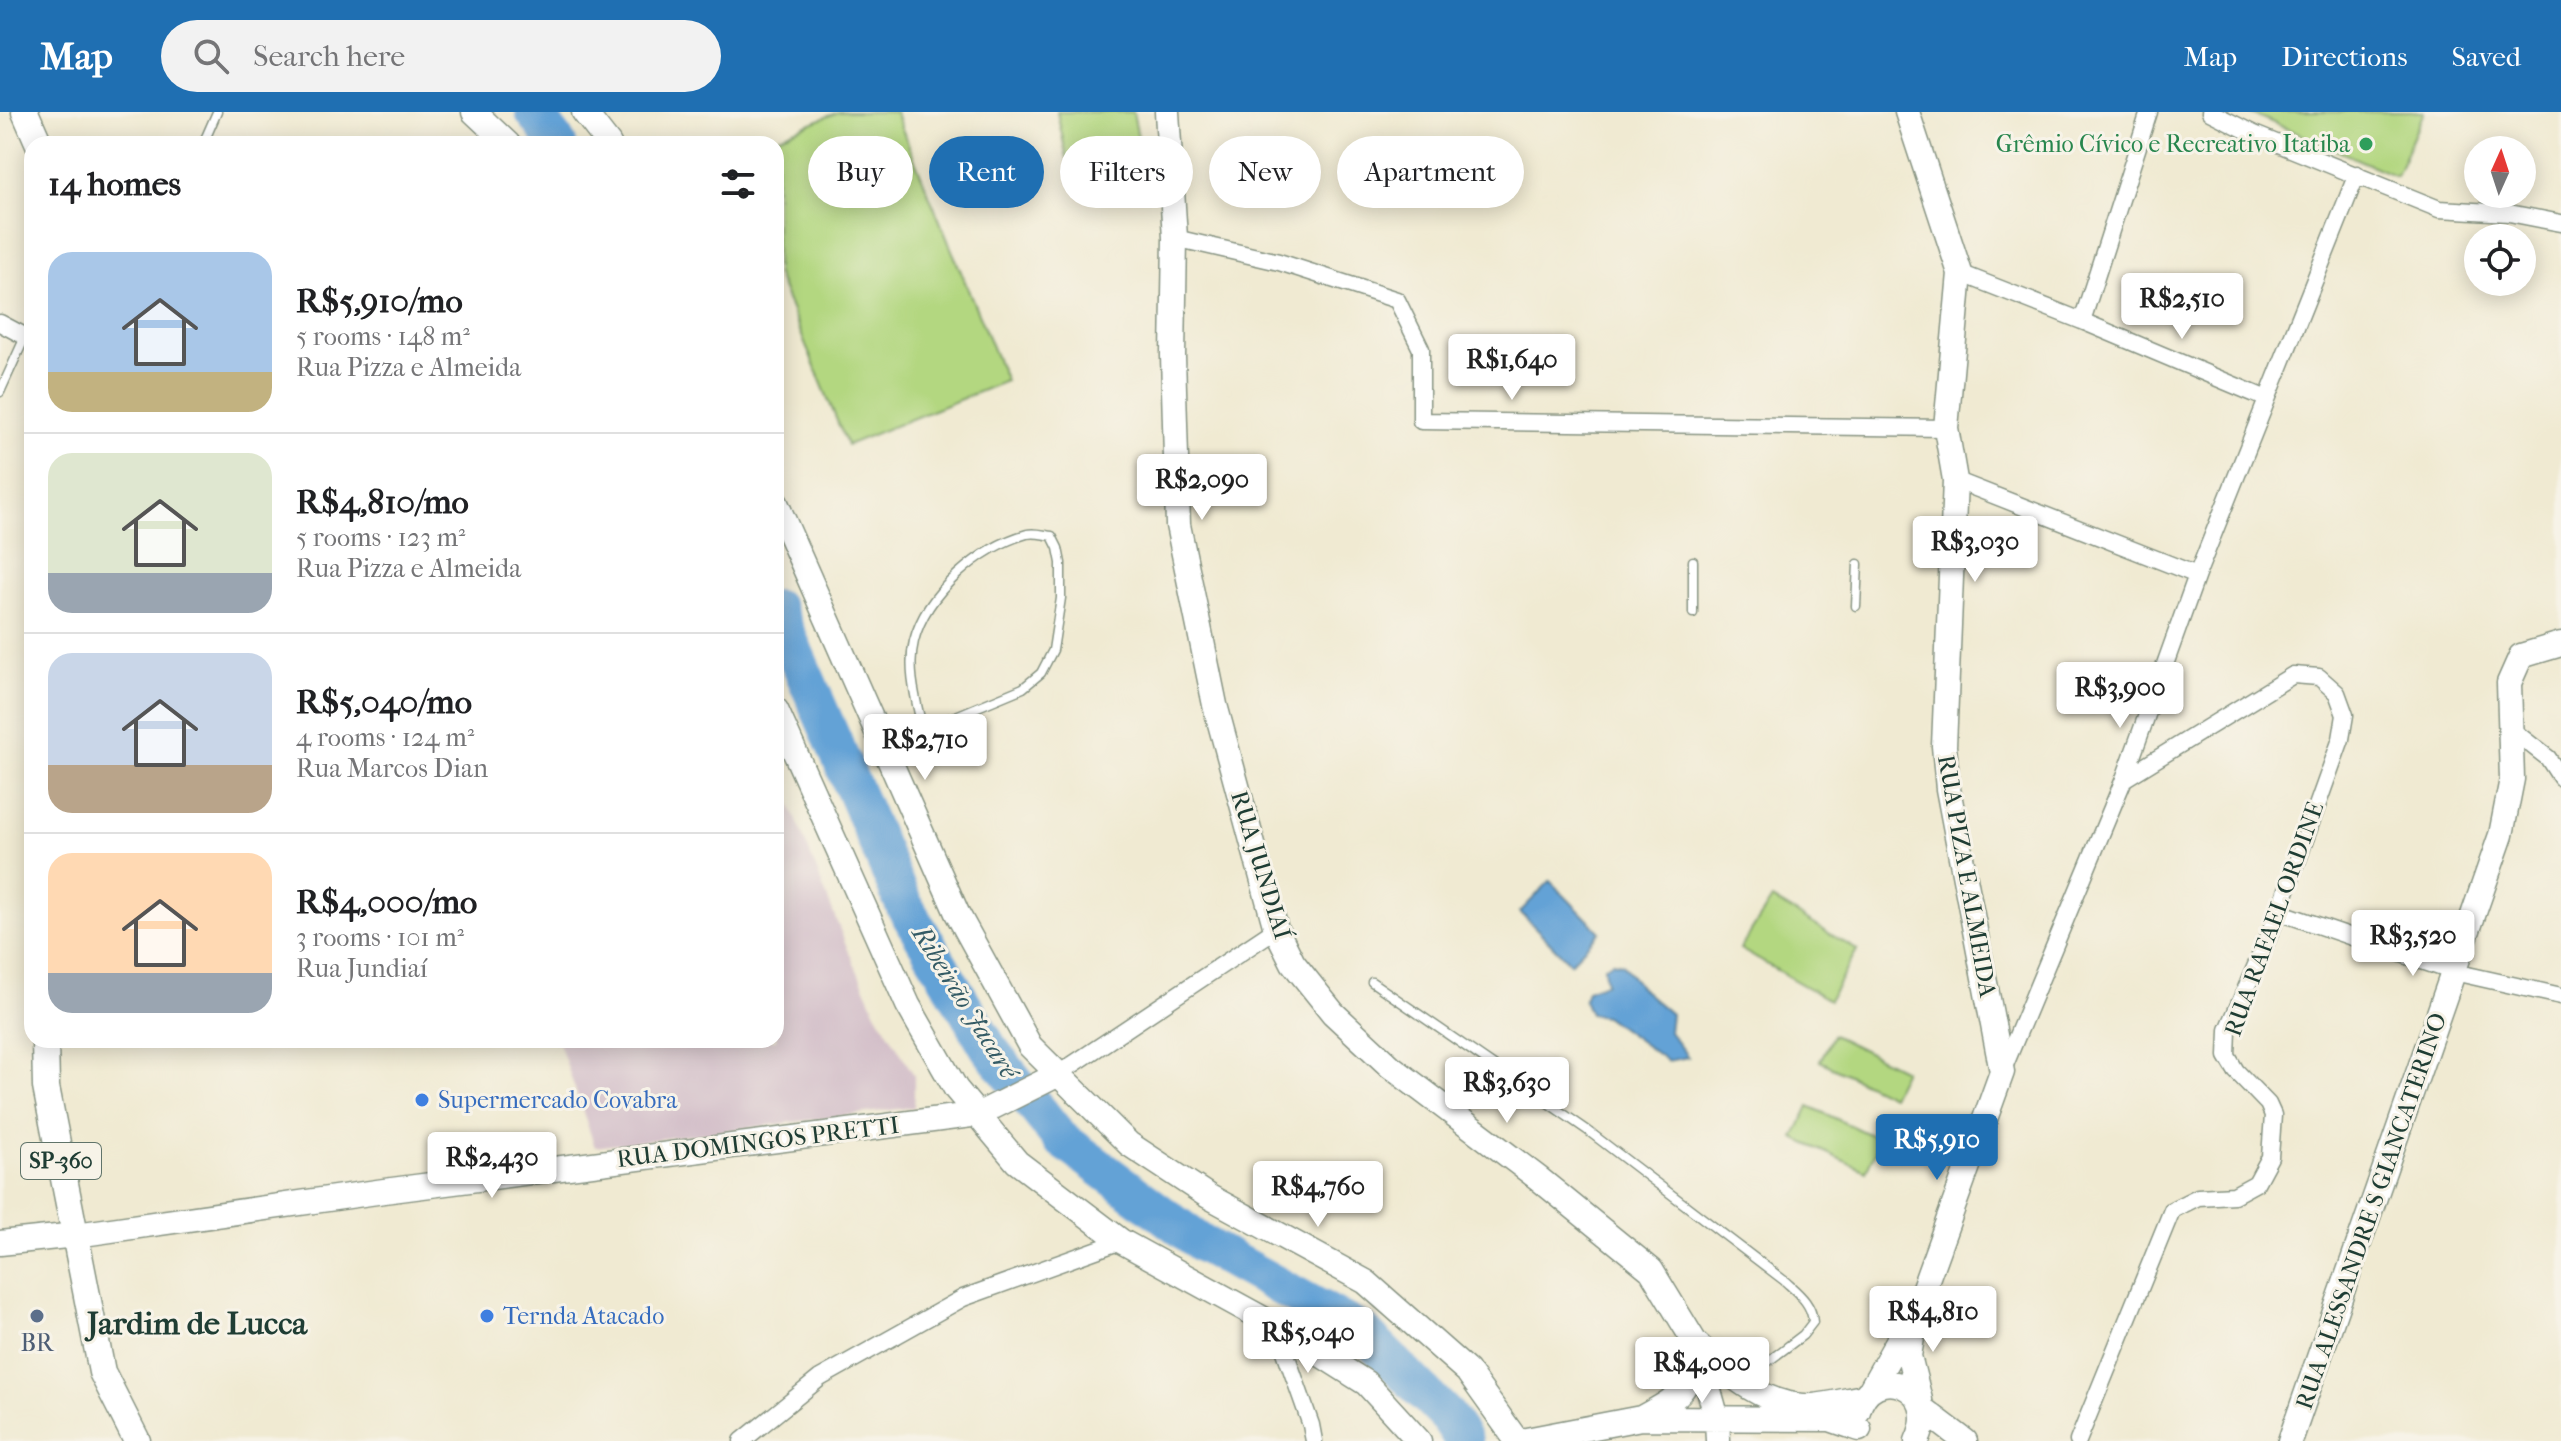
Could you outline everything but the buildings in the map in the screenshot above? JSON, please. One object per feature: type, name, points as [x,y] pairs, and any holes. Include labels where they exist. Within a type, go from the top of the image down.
[{"type":"main road","points":[[25,112],[36,136]]},
{"type":"main road","points":[[474,112],[500,136]]},
{"type":"main road","points":[[584,112],[603,136]]},
{"type":"main road","name":"RUA JUNDIAÍ","points":[[1167,112],[1175,238],[1173,356],[1178,525],[1215,705],[1276,929],[1293,963],[1333,1013],[1390,1066],[1538,1178],[1651,1270],[1696,1344],[1718,1430]]},
{"type":"main road","name":"RUA PIZA E ALMEIDA","points":[[1907,112],[1960,273],[1946,428],[1955,480],[1944,746],[1948,789],[2002,1072]]},
{"type":"main road","points":[[784,521],[957,913],[1030,1046],[1052,1078],[1129,1144],[1208,1196],[1366,1282],[1467,1371],[1519,1441],[1641,1418],[1676,1399],[1693,1373],[1696,1344]]},
{"type":"main road","name":"RUA ALESSANDRE S GIANCATERINO","points":[[2290,1441],[2501,835],[2512,779],[2509,683],[2521,656],[2561,644]]},
{"type":"main road","points":[[784,728],[908,1005],[956,1089],[983,1111],[1017,1162],[1121,1241],[1276,1326],[1366,1383],[1419,1441]]},
{"type":"main road","name":"SP-360","points":[[45,1048],[46,1087],[102,1372],[137,1441]]},
{"type":"main road","points":[[1863,1435],[1857,1418],[1867,1393],[1917,1307],[2002,1072]]},
{"type":"main road","name":"RUA DOMINGOS PRETTI","points":[[0,1243],[983,1111],[1052,1078]]},
{"type":"main road","points":[[1917,1307],[1909,1356],[1924,1421],[1917,1441]]},
{"type":"main road","points":[[1696,1344],[1727,1374],[1783,1402],[1811,1406],[1867,1393],[1882,1384],[1904,1386],[1965,1441]]},
{"type":"main road","points":[[1641,1418],[1718,1430],[1830,1419],[1863,1435]]},
{"type":"street","points":[[2082,321],[2149,112]]},
{"type":"street","points":[[2210,112],[2254,134],[2439,209],[2509,213],[2561,223]]},
{"type":"street","points":[[2002,1072],[2124,779],[2197,575],[2357,174]]},
{"type":"street","points":[[1175,238],[1279,262],[1397,300],[1421,349],[1421,421],[1946,428]]},
{"type":"street","points":[[1960,273],[2267,399]]},
{"type":"street","points":[[0,323],[24,336]]},
{"type":"street","points":[[1955,480],[2197,575]]},
{"type":"street","name":"RUA RAFAEL ORDINE","points":[[2078,1441],[2172,1210],[2198,1197],[2234,1195],[2256,1183],[2270,1157],[2273,1115],[2268,1104],[2236,1071],[2227,1056],[2228,1030],[2279,912],[2341,739],[2345,715],[2337,693],[2319,677],[2293,675],[2124,779]]},
{"type":"street","points":[[2512,730],[2548,758],[2561,778]]},
{"type":"street","points":[[2279,912],[2454,972],[2561,996]]},
{"type":"street","name":"RUA DOMINGOS PRETTI","points":[[1052,1078],[1276,929]]},
{"type":"street","points":[[742,1441],[820,1378],[963,1298],[1121,1241]]},
{"type":"street","points":[[1276,1326],[1314,1441]]},
{"type":"lane","points":[[206,136],[217,112]]},
{"type":"lane","points":[[0,392],[24,346]]},
{"type":"lane","points":[[889,759],[922,727],[1023,688],[1041,673],[1053,650],[1061,598],[1061,563],[1052,536],[1030,533],[975,558],[930,607],[914,639],[912,660],[914,691],[922,727]]},
{"type":"lane","points":[[1693,561],[1693,613]]},
{"type":"lane","points":[[1856,606],[1858,564]]},
{"type":"lane","points":[[1372,982],[1587,1130],[1804,1299],[1813,1310],[1813,1322],[1803,1335],[1741,1383]]},
{"type":"shaded area","points":[[784,788],[876,1012],[914,1075],[914,1107],[595,1147],[561,1048],[784,1048]]},
{"type":"green space","points":[[838,112],[895,112],[905,136],[808,136],[808,208],[913,208],[913,156],[929,194],[929,208],[935,208],[1006,381],[847,445],[784,292],[784,136],[780,136]]},
{"type":"green space","points":[[1057,112],[1133,112],[1138,136],[1062,136]]},
{"type":"green space","name":"Grêmio Cívico e Recreativo Itatiba","points":[[2248,112],[2424,112],[2396,176]]},
{"type":"green space","points":[[1772,899],[1857,950],[1829,1000],[1740,949]]},
{"type":"green space","points":[[1833,1035],[1904,1070],[1891,1096],[1820,1061]]},
{"type":"green space","points":[[1809,1106],[1881,1140],[1866,1171],[1794,1138]]},
{"type":"water","points":[[1550,881],[1600,932],[1570,963],[1520,912]]},
{"type":"water","points":[[1612,962],[1622,964],[1643,990],[1671,1014],[1669,1032],[1688,1057],[1667,1061],[1605,1016],[1590,1014],[1584,1000],[1587,990],[1606,983],[1604,967]]},
{"type":"waterway","name":"Ribeirão Jacaré","points":[[534,112],[552,136]]},
{"type":"waterway","name":"Ribeirão Jacaré","points":[[784,628],[904,905],[989,1048],[1060,1138],[1201,1243],[1364,1333],[1448,1417],[1464,1441]]},
{"type":"place","name":"Grêmio Cívico e Recreativo Itatiba","points":[[2366,144]]},
{"type":"place","name":"Supermercado Covabra","points":[[422,1100]]},
{"type":"place","name":"BR","points":[[37,1316]]},
{"type":"place","name":"Ternda Atacado","points":[[487,1316]]},
{"type":"district","name":"Jardim de Lucca","points":[[197,1323]]}]
